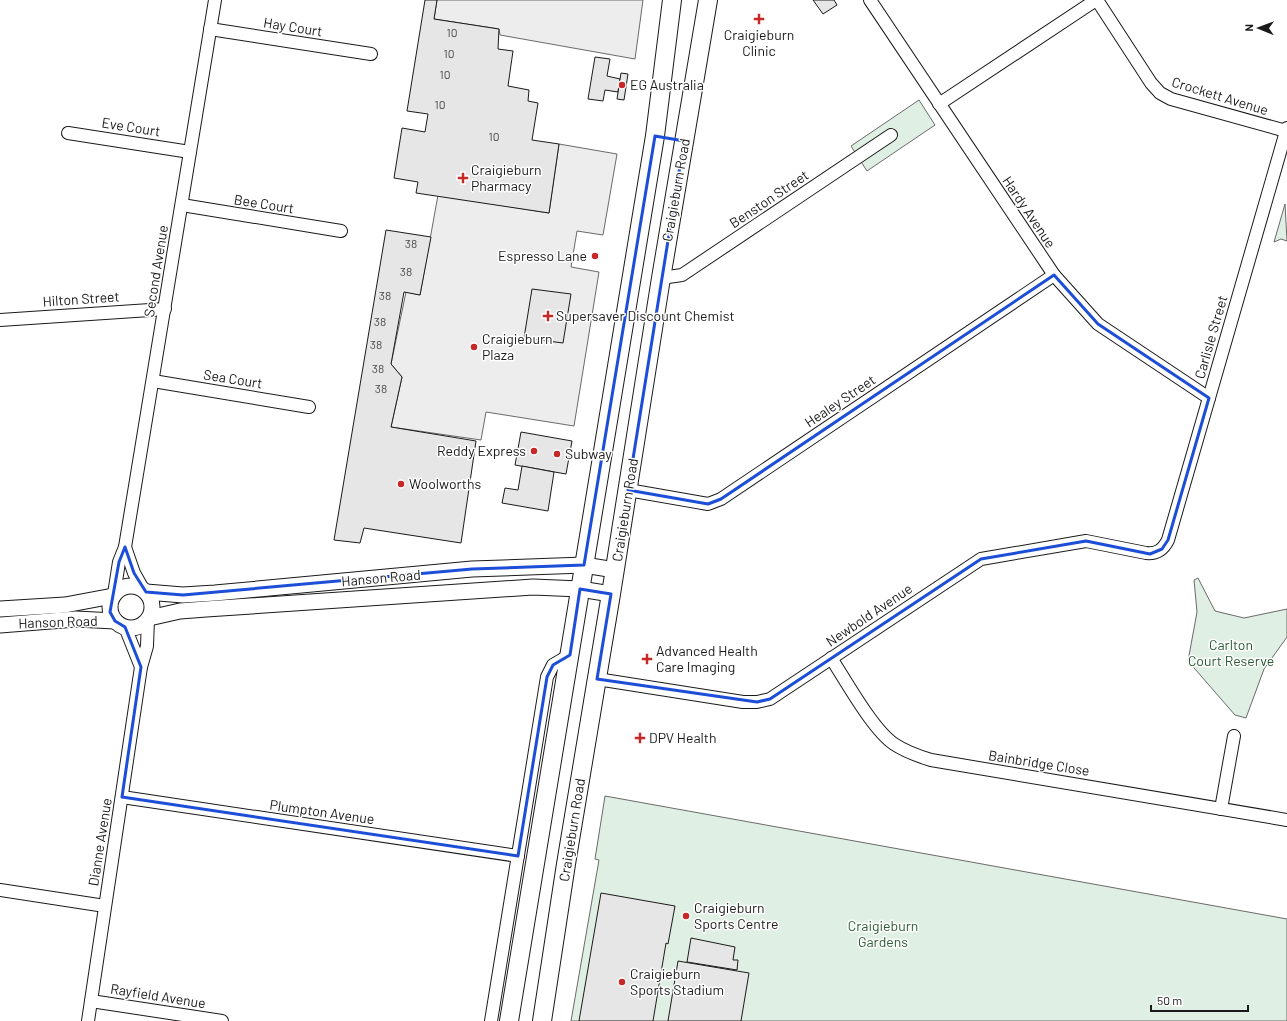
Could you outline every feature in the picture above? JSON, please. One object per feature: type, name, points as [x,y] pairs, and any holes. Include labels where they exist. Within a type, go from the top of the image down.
[{"type":"main road","name":"Craigieburn Road","points":[[509,1021],[655,136],[672,0]]},
{"type":"main road","name":"Craigieburn Road","points":[[542,1021],[566,864],[612,594],[661,278],[708,0]]},
{"type":"main road","points":[[655,136],[684,141]]},
{"type":"street","name":"Second Avenue","points":[[114,595],[119,562],[125,547],[215,0]]},
{"type":"street","name":"Hardy Avenue","points":[[870,0],[1054,275],[1098,324],[1209,398]]},
{"type":"street","points":[[939,104],[1097,0]]},
{"type":"street","name":"Crockett Avenue","points":[[1097,0],[1151,83],[1160,93],[1171,99],[1287,130]]},
{"type":"street","name":"Hay Court","points":[[210,29],[371,54]]},
{"type":"street","name":"Carlisle Street","points":[[1158,552],[1168,540],[1287,130]]},
{"type":"street","name":"Eve Court","points":[[68,133],[190,152]]},
{"type":"street","name":"Benston Street","points":[[661,278],[676,276],[688,270],[892,136]]},
{"type":"street","name":"Bee Court","points":[[182,205],[341,231]]},
{"type":"street","name":"Healey Street","points":[[628,490],[708,504],[721,499],[1054,275]]},
{"type":"street","name":"Hilton Street","points":[[0,320],[165,309]]},
{"type":"street","name":"Sea Court","points":[[153,381],[309,407]]},
{"type":"street","name":"Newbold Avenue","points":[[597,679],[743,702],[757,702],[770,699],[981,558],[1086,541],[1146,553],[1158,552]]},
{"type":"street","name":"Second Avenue","points":[[125,547],[134,573],[144,591]]},
{"type":"street","name":"Hanson Road","points":[[144,591],[183,595],[472,569],[584,565],[615,570]]},
{"type":"street","name":"Hanson Road","points":[[149,619],[180,611],[504,588],[552,586],[612,594]]},
{"type":"street","points":[[120,624],[138,627],[149,619],[152,602],[144,591],[137,587],[125,587],[114,595],[110,612],[120,624],[141,667]]},
{"type":"street","name":"Hanson Road","points":[[0,609],[65,605],[114,595]]},
{"type":"street","name":"Hanson Road","points":[[0,625],[76,619],[120,624]]},
{"type":"street","name":"Dianne Avenue","points":[[88,1021],[141,667],[147,646],[149,619]]},
{"type":"street","points":[[492,1021],[548,672],[553,665],[570,654]]},
{"type":"street","name":"Bainbridge Close","points":[[831,658],[880,732],[894,744],[912,754],[931,760],[1287,820]]},
{"type":"street","points":[[1221,808],[1234,736]]},
{"type":"street","name":"Plumpton Avenue","points":[[122,797],[518,856]]},
{"type":"street","points":[[0,890],[105,906]]},
{"type":"street","name":"Rayfield Avenue","points":[[91,1001],[222,1021]]},
{"type":"highlighted area","points":[[655,136],[684,141],[628,490],[708,504],[721,499],[1054,275],[1098,324],[1209,398],[1168,540],[1162,549],[1150,554],[1086,541],[981,559],[770,699],[757,702],[597,679],[611,594],[580,589],[570,655],[553,665],[547,677],[518,856],[122,797],[141,667],[125,627],[115,621],[110,612],[119,562],[125,547],[134,573],[146,592],[183,595],[472,569],[584,565]]},
{"type":"green space","points":[[919,100],[935,125],[867,171],[851,146]]},
{"type":"green space","points":[[1285,204],[1287,241],[1281,239],[1274,242]]},
{"type":"green space","name":"Carlton Court Reserve","points":[[1198,578],[1215,611],[1244,618],[1287,609],[1287,637],[1264,669],[1246,718],[1235,715],[1188,661],[1197,612],[1194,580]]},
{"type":"green space","name":"Craigieburn Gardens","points":[[605,796],[1287,919],[1287,1021],[571,1021],[599,860],[595,859]]},
{"type":"shaded area","points":[[437,0],[643,0],[635,59],[500,35],[499,29],[434,19]]},
{"type":"shaded area","points":[[559,144],[617,154],[603,235],[577,231],[571,267],[599,272],[574,426],[486,412],[481,440],[391,427],[402,377],[391,364],[406,292],[420,295],[438,195],[549,213]]},
{"type":"building","points":[[425,0],[437,0],[434,19],[499,29],[498,49],[513,51],[508,86],[529,90],[528,101],[538,103],[532,140],[559,144],[549,213],[416,193],[418,182],[394,178],[402,128],[425,132],[428,114],[407,111]]},
{"type":"building","points":[[813,0],[834,0],[837,5],[823,14]]},
{"type":"building","points":[[595,57],[610,59],[607,76],[620,79],[618,92],[605,90],[603,101],[588,99]]},
{"type":"building","name":"EG Australia","points":[[621,73],[628,74],[624,100],[617,99]]},
{"type":"building","points":[[386,230],[431,237],[420,295],[404,292],[391,364],[402,377],[391,427],[476,441],[461,543],[364,528],[360,543],[334,540]]},
{"type":"building","name":"Supersaver Discount Chemist","points":[[532,289],[571,294],[563,343],[524,338]]},
{"type":"building","points":[[521,432],[572,441],[566,474],[515,465]]},
{"type":"building","points":[[522,466],[554,472],[548,511],[502,503],[505,488],[518,490]]},
{"type":"building","name":"Craigieburn Sports Stadium","points":[[601,893],[675,906],[668,944],[666,943],[653,1021],[579,1021]]},
{"type":"building","points":[[691,938],[735,947],[733,960],[738,960],[737,970],[687,962]]},
{"type":"building","points":[[678,961],[749,973],[741,1021],[668,1021]]},
{"type":"place","name":"Craigieburn Clinic","points":[[759,19]]},
{"type":"place","name":"EG Australia","points":[[622,85]]},
{"type":"place","name":"Craigieburn Pharmacy","points":[[463,178]]},
{"type":"place","name":"Espresso Lane","points":[[595,256]]},
{"type":"place","name":"Supersaver Discount Chemist","points":[[548,316]]},
{"type":"place","name":"Craigieburn Plaza","points":[[474,347]]},
{"type":"place","name":"Reddy Express","points":[[534,451]]},
{"type":"place","name":"Subway","points":[[557,454]]},
{"type":"place","name":"Woolworths","points":[[401,484]]},
{"type":"place","name":"Advanced Health Care Imaging","points":[[647,659]]},
{"type":"place","name":"DPV Health","points":[[640,738]]},
{"type":"place","name":"Craigieburn Sports Centre","points":[[686,916]]},
{"type":"place","name":"Craigieburn Sports Stadium","points":[[622,982]]}]
